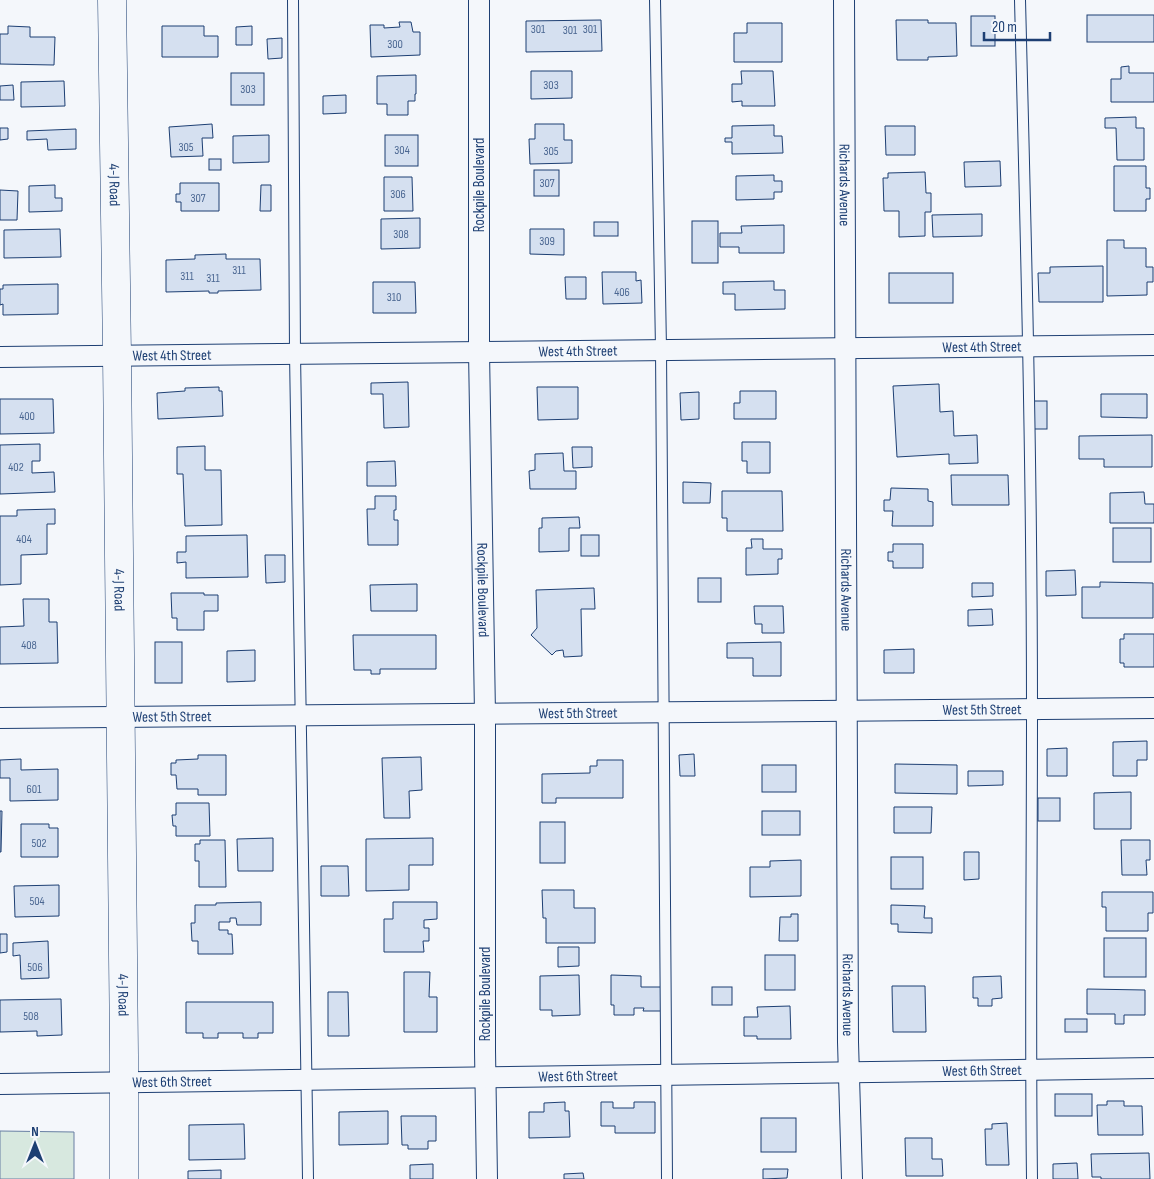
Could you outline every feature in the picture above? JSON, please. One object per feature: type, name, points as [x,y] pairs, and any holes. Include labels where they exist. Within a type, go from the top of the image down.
[{"type":"main road","name":"4-J Road","points":[[112,0],[124,1179]]},
{"type":"street","name":"Rockpile Boulevard","points":[[479,0],[479,351],[485,714],[487,1179]]},
{"type":"street","name":"Richards Avenue","points":[[844,0],[846,711],[849,1072],[852,1179]]},
{"type":"street","name":"West 4th Street","points":[[0,357],[1154,344]]},
{"type":"street","name":"West 5th Street","points":[[0,718],[1154,708]]},
{"type":"street","name":"West 6th Street","points":[[0,1084],[1154,1068]]},
{"type":"lane","points":[[293,0],[308,1179]]},
{"type":"lane","points":[[655,0],[661,349],[662,712],[667,1179]]},
{"type":"lane","points":[[1020,0],[1029,346],[1032,709],[1030,1069],[1032,1179]]},
{"type":"shaded area","points":[[0,1131],[74,1132],[74,1179],[0,1179]]},
{"type":"building","points":[[1087,15],[1154,15],[1154,42],[1087,42]]},
{"type":"building","points":[[971,16],[995,16],[995,46],[971,46]]},
{"type":"building","points":[[601,20],[602,51],[526,52],[526,21]]},
{"type":"building","points":[[896,20],[928,20],[928,23],[956,23],[957,56],[928,57],[928,60],[897,60]]},
{"type":"building","points":[[399,22],[411,22],[413,32],[420,32],[420,55],[371,57],[370,25],[384,25],[384,28],[400,27]]},
{"type":"building","points":[[747,23],[782,23],[782,62],[734,62],[734,33],[747,33]]},
{"type":"building","points":[[8,26],[30,27],[30,37],[55,37],[54,65],[0,64],[0,34],[8,34]]},
{"type":"building","points":[[162,26],[204,26],[204,36],[218,36],[218,57],[162,57]]},
{"type":"building","points":[[252,26],[252,45],[236,45],[236,27]]},
{"type":"building","points":[[282,38],[282,58],[268,59],[267,39]]},
{"type":"building","points":[[1129,66],[1129,73],[1154,73],[1154,102],[1111,102],[1111,79],[1121,79],[1121,67]]},
{"type":"building","points":[[531,71],[572,71],[572,98],[531,99]]},
{"type":"building","points":[[741,71],[773,71],[775,106],[742,106],[742,101],[732,102],[732,84],[742,84]]},
{"type":"building","points":[[231,73],[264,73],[264,105],[231,105]]},
{"type":"building","points":[[416,75],[415,101],[408,101],[408,115],[387,115],[387,104],[377,104],[377,76]]},
{"type":"building","points":[[64,81],[65,106],[21,107],[21,82]]},
{"type":"building","points":[[13,85],[14,100],[0,100],[0,86]]},
{"type":"building","points":[[346,95],[346,113],[323,114],[323,96]]},
{"type":"building","points":[[1136,117],[1136,128],[1144,128],[1144,160],[1117,160],[1116,128],[1105,128],[1105,118]]},
{"type":"building","points":[[212,124],[213,138],[202,138],[203,156],[171,157],[169,127]]},
{"type":"building","points":[[535,124],[564,124],[564,140],[572,140],[572,163],[530,164],[529,139],[535,139]]},
{"type":"building","points":[[774,125],[774,136],[782,136],[783,153],[732,154],[732,142],[725,142],[725,138],[732,138],[732,126]]},
{"type":"building","points":[[885,126],[915,126],[915,155],[886,155]]},
{"type":"building","points":[[0,128],[8,128],[8,139],[0,140]]},
{"type":"building","points":[[76,129],[76,149],[48,150],[47,139],[27,140],[27,131]]},
{"type":"building","points":[[269,135],[269,162],[233,163],[233,136]]},
{"type":"building","points":[[385,135],[418,135],[418,166],[385,166]]},
{"type":"building","points":[[209,159],[221,159],[221,170],[209,170]]},
{"type":"building","points":[[1000,161],[1001,186],[965,187],[964,162]]},
{"type":"building","points":[[1114,166],[1146,166],[1146,188],[1150,188],[1150,199],[1146,199],[1146,211],[1114,211]]},
{"type":"building","points":[[534,170],[559,170],[559,196],[534,196]]},
{"type":"building","points":[[925,172],[926,193],[931,193],[931,212],[925,212],[925,236],[899,237],[899,211],[884,211],[883,178],[888,178],[888,173]]},
{"type":"building","points":[[774,175],[774,181],[782,181],[782,192],[774,192],[774,199],[736,200],[736,176]]},
{"type":"building","points":[[384,177],[412,177],[413,211],[384,211]]},
{"type":"building","points":[[180,183],[219,183],[219,211],[181,211],[181,202],[176,202],[176,194],[180,194]]},
{"type":"building","points":[[55,185],[55,198],[62,198],[62,211],[29,212],[29,186]]},
{"type":"building","points":[[261,185],[271,185],[271,211],[260,211]]},
{"type":"building","points":[[0,190],[18,191],[17,220],[0,220]]},
{"type":"building","points":[[982,214],[982,236],[933,237],[932,215]]},
{"type":"building","points":[[420,218],[420,248],[381,249],[381,219]]},
{"type":"building","points":[[692,221],[718,221],[718,263],[692,263]]},
{"type":"building","points":[[594,222],[618,222],[618,236],[594,236]]},
{"type":"building","points":[[784,225],[784,253],[739,253],[739,247],[720,247],[720,233],[742,233],[741,226]]},
{"type":"building","points":[[60,229],[61,257],[4,258],[4,230]]},
{"type":"building","points":[[530,229],[564,229],[564,255],[530,254]]},
{"type":"building","points":[[1107,240],[1124,240],[1124,248],[1146,248],[1146,267],[1153,267],[1153,282],[1147,282],[1147,295],[1107,296]]},
{"type":"building","points":[[226,254],[226,259],[260,259],[261,290],[218,291],[218,293],[209,293],[209,291],[166,292],[166,260],[195,259],[195,255]]},
{"type":"building","points":[[1103,266],[1103,302],[1039,302],[1038,273],[1050,273],[1050,267]]},
{"type":"building","points":[[602,272],[636,272],[636,281],[641,280],[642,303],[603,304]]},
{"type":"building","points":[[889,273],[953,273],[953,303],[889,303]]},
{"type":"building","points":[[565,277],[586,277],[586,299],[566,299]]},
{"type":"building","points":[[774,281],[774,290],[785,290],[785,309],[735,310],[735,294],[723,294],[723,282]]},
{"type":"building","points":[[373,282],[415,282],[416,313],[373,313]]},
{"type":"building","points":[[58,284],[58,314],[3,315],[3,304],[0,305],[0,289],[3,289],[3,285]]},
{"type":"building","points":[[408,382],[409,427],[384,428],[383,394],[371,394],[371,383]]},
{"type":"building","points":[[939,384],[940,412],[953,411],[954,436],[977,435],[978,463],[949,464],[949,454],[897,457],[893,386]]},
{"type":"building","points":[[219,387],[219,391],[222,391],[223,416],[158,419],[157,393],[185,391],[185,388]]},
{"type":"building","points":[[537,387],[578,387],[578,419],[538,420]]},
{"type":"building","points":[[740,391],[776,391],[776,419],[734,419],[734,403],[740,403]]},
{"type":"building","points":[[699,392],[699,419],[681,420],[680,393]]},
{"type":"building","points":[[1101,394],[1147,394],[1147,418],[1101,417]]},
{"type":"building","points":[[0,399],[53,399],[54,433],[0,434]]},
{"type":"building","points":[[1034,401],[1047,401],[1047,429],[1034,429]]},
{"type":"building","points":[[1152,435],[1152,467],[1104,467],[1104,459],[1079,459],[1079,436]]},
{"type":"building","points":[[742,442],[770,442],[770,473],[747,473],[747,461],[742,461]]},
{"type":"building","points":[[40,444],[40,461],[32,461],[32,473],[54,472],[55,492],[0,494],[0,445]]},
{"type":"building","points":[[205,446],[205,470],[221,470],[222,525],[185,526],[183,474],[177,474],[177,447]]},
{"type":"building","points":[[572,447],[592,447],[592,467],[573,468]]},
{"type":"building","points":[[563,453],[564,471],[576,471],[576,489],[530,489],[529,471],[535,470],[535,454]]},
{"type":"building","points":[[395,461],[396,486],[367,486],[367,462]]},
{"type":"building","points":[[951,475],[1008,475],[1009,505],[952,505]]},
{"type":"building","points":[[683,482],[711,483],[710,503],[683,503]]},
{"type":"building","points":[[891,488],[928,489],[928,501],[933,502],[933,526],[892,526],[893,511],[884,511],[884,500],[890,500]]},
{"type":"building","points":[[722,491],[782,491],[783,531],[727,531],[727,518],[722,518]]},
{"type":"building","points":[[1144,492],[1145,504],[1154,504],[1154,523],[1110,523],[1110,493]]},
{"type":"building","points":[[375,496],[396,496],[394,520],[398,520],[398,545],[368,545],[367,509],[375,509]]},
{"type":"building","points":[[55,509],[55,524],[47,524],[47,554],[21,555],[21,584],[0,585],[0,516],[17,516],[17,510]]},
{"type":"building","points":[[579,517],[580,528],[569,528],[569,551],[539,552],[539,528],[542,528],[542,518]]},
{"type":"building","points":[[1113,528],[1151,528],[1151,562],[1113,562]]},
{"type":"building","points":[[247,535],[248,577],[186,578],[186,562],[177,563],[177,552],[186,552],[186,536]]},
{"type":"building","points":[[581,535],[599,535],[599,556],[581,556]]},
{"type":"building","points":[[751,539],[763,539],[763,549],[782,549],[782,559],[778,559],[778,574],[746,575],[746,548],[752,548]]},
{"type":"building","points":[[893,544],[923,544],[923,568],[893,568],[893,561],[888,561],[888,552],[893,552]]},
{"type":"building","points":[[265,555],[285,555],[285,582],[266,583]]},
{"type":"building","points":[[1075,570],[1076,595],[1046,596],[1046,571]]},
{"type":"building","points":[[698,578],[721,578],[721,602],[698,602]]},
{"type":"building","points":[[1100,582],[1153,583],[1153,618],[1082,618],[1082,587],[1100,587]]},
{"type":"building","points":[[972,583],[993,583],[993,596],[972,597]]},
{"type":"building","points":[[417,584],[417,611],[371,611],[370,585]]},
{"type":"building","points":[[594,588],[595,609],[581,609],[582,656],[564,657],[563,650],[556,651],[552,655],[531,635],[537,628],[536,590]]},
{"type":"building","points":[[171,593],[218,595],[218,611],[204,611],[204,630],[177,630],[177,618],[172,618]]},
{"type":"building","points":[[23,599],[49,599],[49,622],[57,622],[58,663],[0,664],[0,627],[24,626]]},
{"type":"building","points":[[754,606],[783,606],[784,633],[762,633],[762,624],[755,624]]},
{"type":"building","points":[[992,609],[993,625],[968,626],[968,610]]},
{"type":"building","points":[[1124,634],[1154,634],[1154,667],[1124,667],[1124,663],[1120,663],[1120,639],[1124,639]]},
{"type":"building","points":[[353,635],[436,635],[436,669],[380,669],[380,674],[371,674],[371,670],[354,670]]},
{"type":"building","points":[[155,642],[182,642],[182,683],[155,683]]},
{"type":"building","points":[[781,642],[781,676],[753,676],[753,658],[727,658],[727,643]]},
{"type":"building","points":[[914,649],[914,673],[884,673],[884,650]]},
{"type":"building","points":[[255,650],[255,681],[227,682],[227,651]]},
{"type":"building","points":[[1147,741],[1147,760],[1137,760],[1137,776],[1113,776],[1113,742]]},
{"type":"building","points":[[1067,748],[1067,776],[1047,776],[1047,749]]},
{"type":"building","points":[[694,754],[695,776],[680,776],[679,755]]},
{"type":"building","points":[[198,755],[226,755],[226,795],[198,795],[198,789],[177,789],[176,775],[171,775],[171,763],[176,763],[176,760],[198,759]]},
{"type":"building","points":[[421,757],[422,790],[409,791],[410,818],[384,818],[382,758]]},
{"type":"building","points":[[21,759],[21,770],[58,769],[58,800],[10,801],[10,778],[0,778],[0,760]]},
{"type":"building","points":[[597,760],[623,760],[623,798],[556,798],[556,803],[542,803],[542,774],[590,773],[590,766],[597,766]]},
{"type":"building","points":[[895,764],[957,765],[957,794],[895,793]]},
{"type":"building","points":[[762,765],[796,765],[796,792],[762,792]]},
{"type":"building","points":[[968,771],[1003,771],[1003,785],[968,786]]},
{"type":"building","points":[[1131,792],[1131,829],[1094,829],[1094,793]]},
{"type":"building","points":[[1038,798],[1060,798],[1060,821],[1038,821]]},
{"type":"building","points":[[176,803],[209,803],[210,836],[176,836],[176,826],[173,826],[172,815],[176,815]]},
{"type":"building","points":[[894,807],[932,807],[931,833],[894,833]]},
{"type":"building","points":[[0,811],[2,811],[1,852],[0,852]]},
{"type":"building","points":[[762,811],[800,811],[800,835],[762,835]]},
{"type":"building","points":[[540,822],[565,822],[565,863],[540,863]]},
{"type":"building","points":[[21,824],[49,824],[49,828],[58,828],[58,857],[21,857]]},
{"type":"building","points":[[273,838],[273,871],[238,871],[237,839]]},
{"type":"building","points":[[433,838],[433,865],[409,865],[409,890],[366,891],[366,839]]},
{"type":"building","points":[[200,840],[225,840],[226,887],[199,887],[199,861],[195,861],[195,844],[200,844]]},
{"type":"building","points":[[1121,840],[1150,840],[1150,860],[1146,860],[1147,875],[1122,875]]},
{"type":"building","points":[[964,852],[979,852],[979,879],[964,880]]},
{"type":"building","points":[[891,857],[923,857],[923,889],[891,889]]},
{"type":"building","points":[[801,860],[801,896],[750,897],[750,867],[770,867],[770,861]]},
{"type":"building","points":[[321,866],[348,866],[349,896],[321,896]]},
{"type":"building","points":[[59,885],[59,916],[15,917],[14,886]]},
{"type":"building","points":[[542,890],[574,890],[574,908],[595,908],[595,943],[546,943],[546,918],[543,918]]},
{"type":"building","points":[[1102,892],[1153,892],[1153,913],[1148,913],[1148,931],[1106,931],[1106,907],[1102,907]]},
{"type":"building","points":[[261,902],[261,925],[237,925],[236,918],[230,918],[230,922],[219,922],[219,930],[228,930],[228,934],[232,934],[233,954],[198,954],[198,941],[192,941],[191,923],[195,923],[195,905]]},
{"type":"building","points":[[393,902],[437,902],[437,919],[424,920],[424,928],[429,928],[429,941],[423,941],[424,952],[384,952],[384,919],[393,919]]},
{"type":"building","points":[[891,905],[925,906],[924,918],[932,918],[932,933],[898,932],[898,924],[891,924]]},
{"type":"building","points":[[791,914],[798,914],[798,941],[779,941],[780,917],[791,917]]},
{"type":"building","points":[[0,934],[7,934],[7,952],[0,953]]},
{"type":"building","points":[[1104,938],[1146,938],[1146,977],[1104,977]]},
{"type":"building","points":[[48,941],[49,978],[21,979],[20,955],[13,956],[13,943]]},
{"type":"building","points":[[558,947],[579,947],[579,966],[558,967]]},
{"type":"building","points":[[765,955],[795,955],[795,990],[765,990]]},
{"type":"building","points":[[404,972],[430,972],[429,997],[437,997],[437,1032],[404,1032]]},
{"type":"building","points":[[579,975],[580,1015],[552,1016],[552,1010],[540,1010],[540,976]]},
{"type":"building","points":[[611,975],[641,976],[641,987],[662,987],[661,1011],[643,1011],[644,1008],[634,1008],[634,1015],[614,1015],[614,1005],[611,1005]]},
{"type":"building","points":[[1001,976],[1002,998],[992,999],[992,1006],[978,1006],[978,998],[973,998],[973,977]]},
{"type":"building","points":[[892,986],[925,986],[926,1032],[893,1032]]},
{"type":"building","points":[[712,987],[732,987],[732,1005],[712,1005]]},
{"type":"building","points":[[1087,989],[1145,990],[1145,1015],[1124,1015],[1124,1024],[1115,1024],[1115,1014],[1087,1014]]},
{"type":"building","points":[[328,992],[348,992],[349,1036],[328,1036]]},
{"type":"building","points":[[61,999],[62,1035],[37,1036],[37,1031],[0,1032],[0,1000]]},
{"type":"building","points":[[186,1002],[273,1002],[273,1033],[258,1033],[258,1038],[243,1038],[243,1033],[218,1033],[218,1038],[203,1038],[203,1033],[186,1033]]},
{"type":"building","points":[[790,1006],[791,1039],[757,1039],[757,1036],[744,1036],[744,1017],[758,1017],[757,1007]]},
{"type":"building","points":[[1065,1019],[1087,1019],[1087,1032],[1065,1032]]},
{"type":"building","points":[[1055,1094],[1092,1094],[1092,1116],[1055,1116]]},
{"type":"building","points":[[1107,1101],[1124,1101],[1124,1106],[1142,1106],[1143,1135],[1098,1135],[1097,1105],[1107,1105]]},
{"type":"building","points":[[565,1102],[565,1111],[569,1111],[570,1137],[529,1138],[529,1112],[544,1112],[544,1103]]},
{"type":"building","points":[[601,1102],[613,1102],[613,1108],[634,1108],[634,1102],[655,1102],[655,1133],[615,1133],[615,1126],[601,1126]]},
{"type":"building","points":[[388,1111],[388,1144],[339,1145],[339,1112]]},
{"type":"building","points":[[401,1116],[436,1116],[436,1141],[428,1141],[428,1149],[408,1149],[408,1145],[402,1145]]},
{"type":"building","points":[[761,1118],[796,1118],[796,1152],[761,1152]]},
{"type":"building","points":[[1007,1123],[1009,1165],[986,1165],[985,1129],[992,1129],[992,1124]]},
{"type":"building","points":[[244,1124],[245,1159],[189,1160],[189,1125]]},
{"type":"building","points":[[905,1138],[932,1138],[932,1159],[942,1159],[943,1176],[906,1176]]},
{"type":"building","points":[[1149,1153],[1150,1179],[1101,1179],[1101,1177],[1092,1177],[1091,1154]]},
{"type":"building","points":[[1077,1163],[1078,1179],[1053,1179],[1053,1164]]},
{"type":"building","points":[[433,1164],[433,1179],[410,1179],[410,1165]]},
{"type":"building","points":[[763,1169],[788,1169],[787,1178],[763,1179]]},
{"type":"building","points":[[221,1170],[221,1179],[188,1179],[188,1171]]},
{"type":"building","points":[[583,1173],[584,1179],[564,1179],[564,1174]]}]
